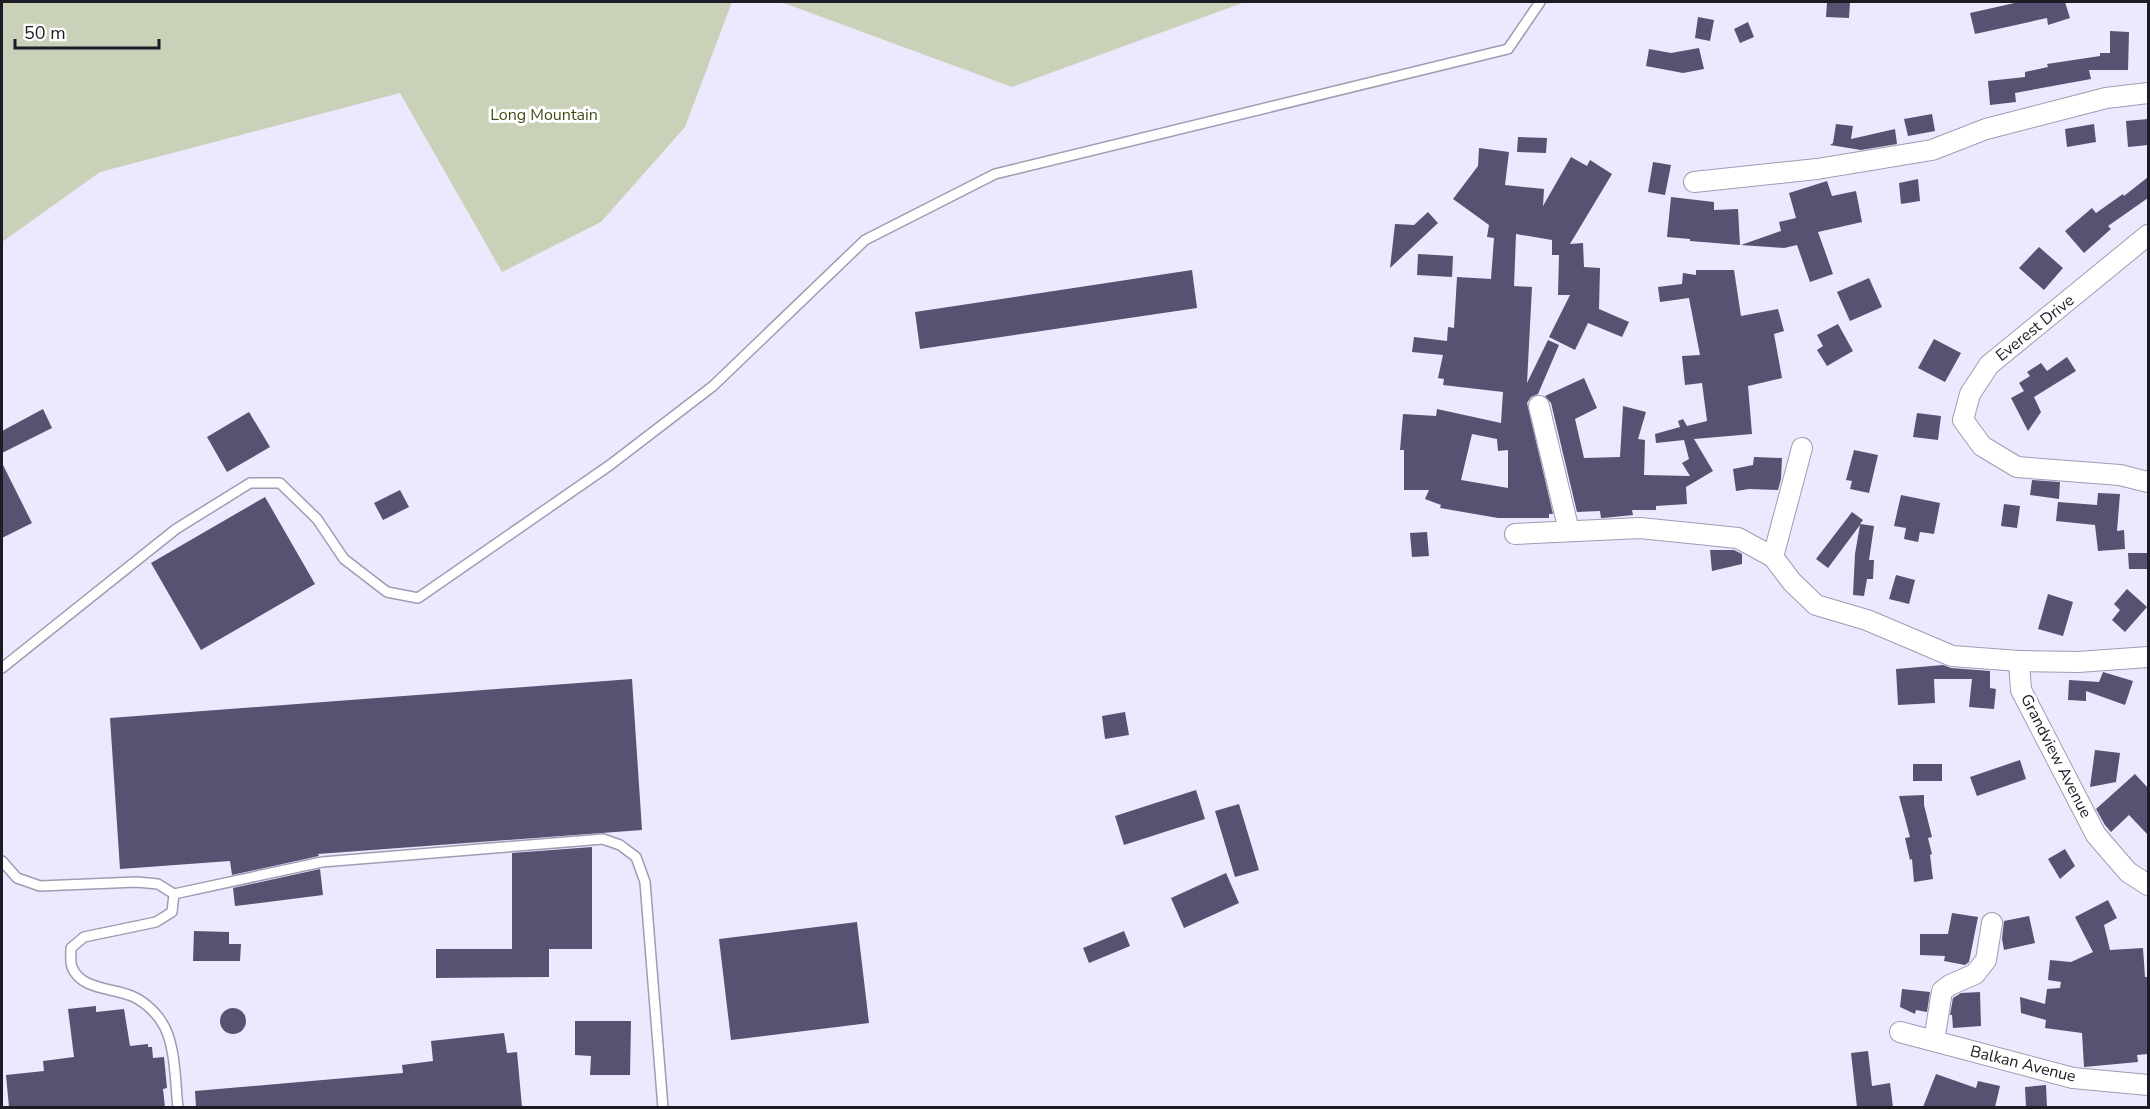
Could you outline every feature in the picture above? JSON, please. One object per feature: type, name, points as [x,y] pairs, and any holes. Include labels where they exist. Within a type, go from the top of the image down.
[{"type":"street","points":[[1694,182],[1817,169],[1932,150],[1986,129],[2106,98],[2148,93]]},
{"type":"street","name":"Everest Drive","points":[[2148,235],[1989,365],[1970,394],[1963,420],[1982,446],[2017,466],[2120,475],[2148,482]]},
{"type":"street","points":[[1539,406],[1569,531]]},
{"type":"street","points":[[1773,557],[1803,448]]},
{"type":"street","points":[[1515,534],[1640,528],[1738,538],[1773,557],[1792,582],[1816,605],[1867,620],[1952,656],[2019,661],[2078,662],[2148,657]]},
{"type":"street","name":"Grandview Avenue","points":[[2019,661],[2021,690],[2096,836],[2128,872],[2148,885]]},
{"type":"street","points":[[1934,1041],[1942,992],[1950,985],[1975,974],[1986,960],[1992,923]]},
{"type":"street","name":"Balkan Avenue","points":[[1900,1032],[2073,1078],[2148,1085]]},
{"type":"lane","points":[[2,668],[176,529],[250,483],[280,483],[317,519],[344,559],[387,592],[418,598],[610,465],[713,386],[865,240],[995,174],[1508,49],[1540,2]]},
{"type":"lane","points":[[2,861],[17,878],[40,886],[137,882],[158,884],[174,894],[322,862],[557,841],[603,839],[621,845],[636,857],[645,882],[663,1107]]},
{"type":"lane","points":[[174,894],[172,912],[156,922],[84,937],[71,948],[72,967],[81,977],[93,986],[130,995],[148,1007],[162,1022],[170,1040],[178,1107]]},
{"type":"green space","name":"Long Mountain","points":[[2,2],[732,2],[685,127],[601,222],[502,272],[400,93],[100,172],[2,242]]},
{"type":"green space","points":[[781,2],[1245,2],[1012,87]]},
{"type":"building","points":[[1827,2],[1850,2],[1849,18],[1826,17]]},
{"type":"building","points":[[2019,2],[2065,2],[2070,18],[2048,25],[2047,18],[1975,34],[1970,13]]},
{"type":"building","points":[[1698,17],[1714,20],[1710,41],[1695,38]]},
{"type":"building","points":[[1748,22],[1754,37],[1740,43],[1734,29]]},
{"type":"building","points":[[2110,31],[2129,32],[2128,70],[2089,70],[2091,79],[2015,93],[2016,102],[1990,105],[1988,81],[2025,77],[2025,72],[2048,67],[2047,64],[2110,53]]},
{"type":"building","points":[[1699,48],[1704,69],[1683,73],[1646,66],[1649,49],[1671,53]]},
{"type":"building","points":[[1932,114],[1935,131],[1908,136],[1904,119]]},
{"type":"building","points":[[2148,119],[2148,145],[2128,147],[2126,121]]},
{"type":"building","points":[[1836,124],[1853,126],[1851,139],[1895,129],[1897,144],[1861,150],[1830,145],[1833,143]]},
{"type":"building","points":[[2094,124],[2096,142],[2067,147],[2065,129]]},
{"type":"building","points":[[1518,137],[1547,138],[1546,153],[1517,152]]},
{"type":"building","points":[[1479,148],[1509,152],[1505,185],[1544,189],[1543,206],[1571,157],[1587,166],[1590,160],[1612,174],[1570,244],[1583,243],[1584,267],[1600,268],[1599,309],[1629,322],[1622,337],[1588,323],[1575,350],[1549,337],[1570,295],[1558,295],[1559,255],[1552,255],[1552,240],[1516,234],[1514,286],[1532,287],[1527,383],[1548,340],[1559,345],[1538,394],[1531,397],[1527,403],[1553,514],[1549,514],[1549,518],[1498,518],[1440,508],[1441,505],[1425,499],[1429,490],[1404,490],[1404,450],[1400,450],[1403,414],[1436,416],[1437,409],[1501,423],[1503,392],[1443,385],[1444,379],[1438,378],[1443,355],[1412,352],[1414,337],[1447,341],[1448,327],[1454,328],[1457,277],[1491,279],[1494,238],[1487,237],[1489,225],[1453,199],[1478,166]],"holes":[[[1472,434],[1497,439],[1498,451],[1508,450],[1508,488],[1461,480]]]},
{"type":"building","points":[[1653,162],[1671,165],[1665,195],[1648,192]]},
{"type":"building","points":[[2148,177],[2148,198],[2108,226],[2111,229],[2084,253],[2065,231],[2092,208],[2096,213],[2123,194],[2124,196]]},
{"type":"building","points":[[1918,179],[1920,201],[1901,204],[1899,183]]},
{"type":"building","points":[[1827,181],[1832,196],[1856,191],[1862,222],[1818,232],[1833,274],[1810,282],[1797,245],[1784,248],[1741,245],[1781,231],[1779,222],[1796,218],[1789,193]]},
{"type":"building","points":[[1671,197],[1714,202],[1714,210],[1738,209],[1740,245],[1667,237]]},
{"type":"building","points":[[1428,212],[1438,223],[1390,268],[1395,224],[1414,225]]},
{"type":"building","points":[[2039,247],[2063,268],[2044,290],[2019,268]]},
{"type":"building","points":[[1418,254],[1453,256],[1452,277],[1417,275]]},
{"type":"building","points":[[1192,270],[1197,308],[920,349],[915,312]]},
{"type":"building","points":[[1696,270],[1734,270],[1741,316],[1778,309],[1784,331],[1774,334],[1782,378],[1748,386],[1752,434],[1694,439],[1713,471],[1686,487],[1687,504],[1656,506],[1656,510],[1632,510],[1633,515],[1603,518],[1601,518],[1600,511],[1577,512],[1551,403],[1545,396],[1584,378],[1597,408],[1575,419],[1584,458],[1620,457],[1623,406],[1646,412],[1638,439],[1645,440],[1644,475],[1690,476],[1682,463],[1689,459],[1684,440],[1656,443],[1655,434],[1680,427],[1678,421],[1683,419],[1687,426],[1707,421],[1702,383],[1685,385],[1682,356],[1700,355],[1689,298],[1660,302],[1658,287],[1682,284],[1683,273],[1696,275]]},
{"type":"building","points":[[1869,278],[1882,307],[1850,321],[1837,292]]},
{"type":"building","points":[[1838,324],[1853,351],[1827,366],[1817,350],[1823,346],[1817,335]]},
{"type":"building","points":[[1934,339],[1961,353],[1945,382],[1918,368]]},
{"type":"building","points":[[2067,357],[2076,371],[2034,397],[2041,412],[2028,431],[2011,398],[2024,391],[2019,383],[2030,376],[2027,372],[2041,363],[2047,371]]},
{"type":"building","points":[[43,409],[52,428],[2,453],[2,431]]},
{"type":"building","points":[[249,412],[270,447],[227,472],[207,437]]},
{"type":"building","points":[[1917,413],[1941,416],[1938,440],[1913,437]]},
{"type":"building","points":[[1854,450],[1878,455],[1869,493],[1850,489],[1852,481],[1846,480]]},
{"type":"building","points":[[1754,457],[1782,458],[1778,490],[1736,491],[1733,469],[1753,465]]},
{"type":"building","points":[[2,463],[32,523],[2,538]]},
{"type":"building","points":[[2032,480],[2060,482],[2059,499],[2030,495]]},
{"type":"building","points":[[400,490],[409,507],[383,520],[374,503]]},
{"type":"building","points":[[2098,493],[2120,494],[2117,531],[2124,530],[2125,549],[2098,551],[2095,525],[2056,521],[2058,502],[2097,505]]},
{"type":"building","points":[[1901,495],[1940,503],[1934,534],[1920,532],[1918,542],[1904,539],[1906,528],[1894,526]]},
{"type":"building","points":[[265,497],[315,584],[201,650],[151,563]]},
{"type":"building","points":[[2004,504],[2020,506],[2017,528],[2001,526]]},
{"type":"building","points":[[1852,512],[1863,520],[1860,524],[1874,526],[1869,560],[1874,560],[1873,579],[1867,579],[1864,596],[1853,595],[1855,554],[1860,525],[1828,568],[1816,559]]},
{"type":"building","points":[[1427,532],[1429,556],[1412,557],[1410,533]]},
{"type":"building","points":[[1710,550],[1734,550],[1742,554],[1742,564],[1712,571]]},
{"type":"building","points":[[2128,553],[2148,553],[2148,569],[2129,569]]},
{"type":"building","points":[[1896,575],[1915,580],[1909,604],[1889,599]]},
{"type":"building","points":[[2127,589],[2147,607],[2125,632],[2112,620],[2120,610],[2114,604]]},
{"type":"building","points":[[2048,594],[2073,602],[2063,636],[2038,629]]},
{"type":"building","points":[[1943,665],[1951,668],[1990,671],[1990,688],[1996,689],[1994,709],[1969,707],[1972,679],[1934,679],[1935,703],[1898,705],[1896,669]]},
{"type":"building","points":[[2103,672],[2133,681],[2125,705],[2086,691],[2086,701],[2068,700],[2069,680],[2099,682]]},
{"type":"building","points":[[632,679],[642,830],[318,854],[319,856],[232,875],[230,861],[120,869],[110,718]]},
{"type":"building","points":[[1125,712],[1129,735],[1105,739],[1102,716]]},
{"type":"building","points":[[2095,750],[2120,753],[2116,782],[2090,787]]},
{"type":"building","points":[[2020,760],[2026,779],[1977,796],[1970,777]]},
{"type":"building","points":[[1913,764],[1942,764],[1942,781],[1913,781]]},
{"type":"building","points":[[2135,774],[2148,788],[2148,835],[2129,815],[2111,832],[2096,809]]},
{"type":"building","points":[[1196,790],[1205,819],[1124,845],[1115,816]]},
{"type":"building","points":[[1924,795],[1924,805],[1932,837],[1928,838],[1932,854],[1930,855],[1933,879],[1914,882],[1912,859],[1910,860],[1905,838],[1910,837],[1899,796]]},
{"type":"building","points":[[1239,804],[1259,870],[1235,877],[1215,811]]},
{"type":"building","points":[[592,847],[592,949],[549,949],[549,977],[436,978],[436,949],[512,949],[512,853]]},
{"type":"building","points":[[2065,849],[2075,866],[2060,879],[2048,859]]},
{"type":"building","points":[[320,869],[323,895],[235,906],[233,888]]},
{"type":"building","points":[[1226,873],[1239,903],[1184,928],[1171,898]]},
{"type":"building","points":[[2108,900],[2117,918],[2104,925],[2110,950],[2143,948],[2145,977],[2148,977],[2148,1054],[2137,1055],[2138,1062],[2084,1067],[2082,1033],[2045,1028],[2046,1020],[2021,1013],[2020,997],[2045,1004],[2047,989],[2060,988],[2061,982],[2048,980],[2050,960],[2071,962],[2093,952],[2075,917]]},
{"type":"building","points":[[1952,913],[1978,917],[1969,962],[1965,965],[1944,961],[1945,956],[1920,955],[1920,934],[1948,934]]},
{"type":"building","points":[[2029,916],[2035,943],[2004,950],[2002,939],[2004,921]]},
{"type":"building","points":[[857,922],[869,1023],[731,1040],[719,939]]},
{"type":"building","points":[[194,931],[229,932],[229,944],[241,944],[240,961],[193,961]]},
{"type":"building","points":[[1124,931],[1130,946],[1089,963],[1083,948]]},
{"type":"building","points":[[1902,989],[1930,992],[1927,1012],[1916,1010],[1915,1014],[1900,1007]]},
{"type":"building","points":[[1980,992],[1981,1026],[1953,1028],[1952,1015],[1950,1015],[1953,998],[1961,993]]},
{"type":"building","points":[[96,1006],[96,1012],[124,1009],[130,1046],[148,1044],[148,1047],[152,1047],[153,1058],[164,1057],[167,1088],[163,1089],[165,1107],[9,1107],[6,1075],[44,1071],[43,1061],[74,1057],[68,1009]]},
{"type":"building","points":[[233,1008],[242,1012],[246,1021],[242,1030],[233,1034],[224,1030],[220,1021],[224,1012]]},
{"type":"building","points":[[575,1021],[631,1021],[630,1075],[590,1075],[591,1056],[575,1055]]},
{"type":"building","points":[[504,1033],[507,1053],[517,1052],[522,1107],[196,1107],[195,1091],[403,1073],[402,1065],[433,1061],[431,1041]]},
{"type":"building","points":[[1868,1051],[1872,1086],[1890,1083],[1893,1107],[1857,1107],[1851,1053]]},
{"type":"building","points":[[1936,1074],[1976,1088],[1978,1081],[2000,1086],[1995,1107],[1923,1107]]},
{"type":"building","points":[[2046,1085],[2047,1107],[2026,1107],[2025,1087]]}]
